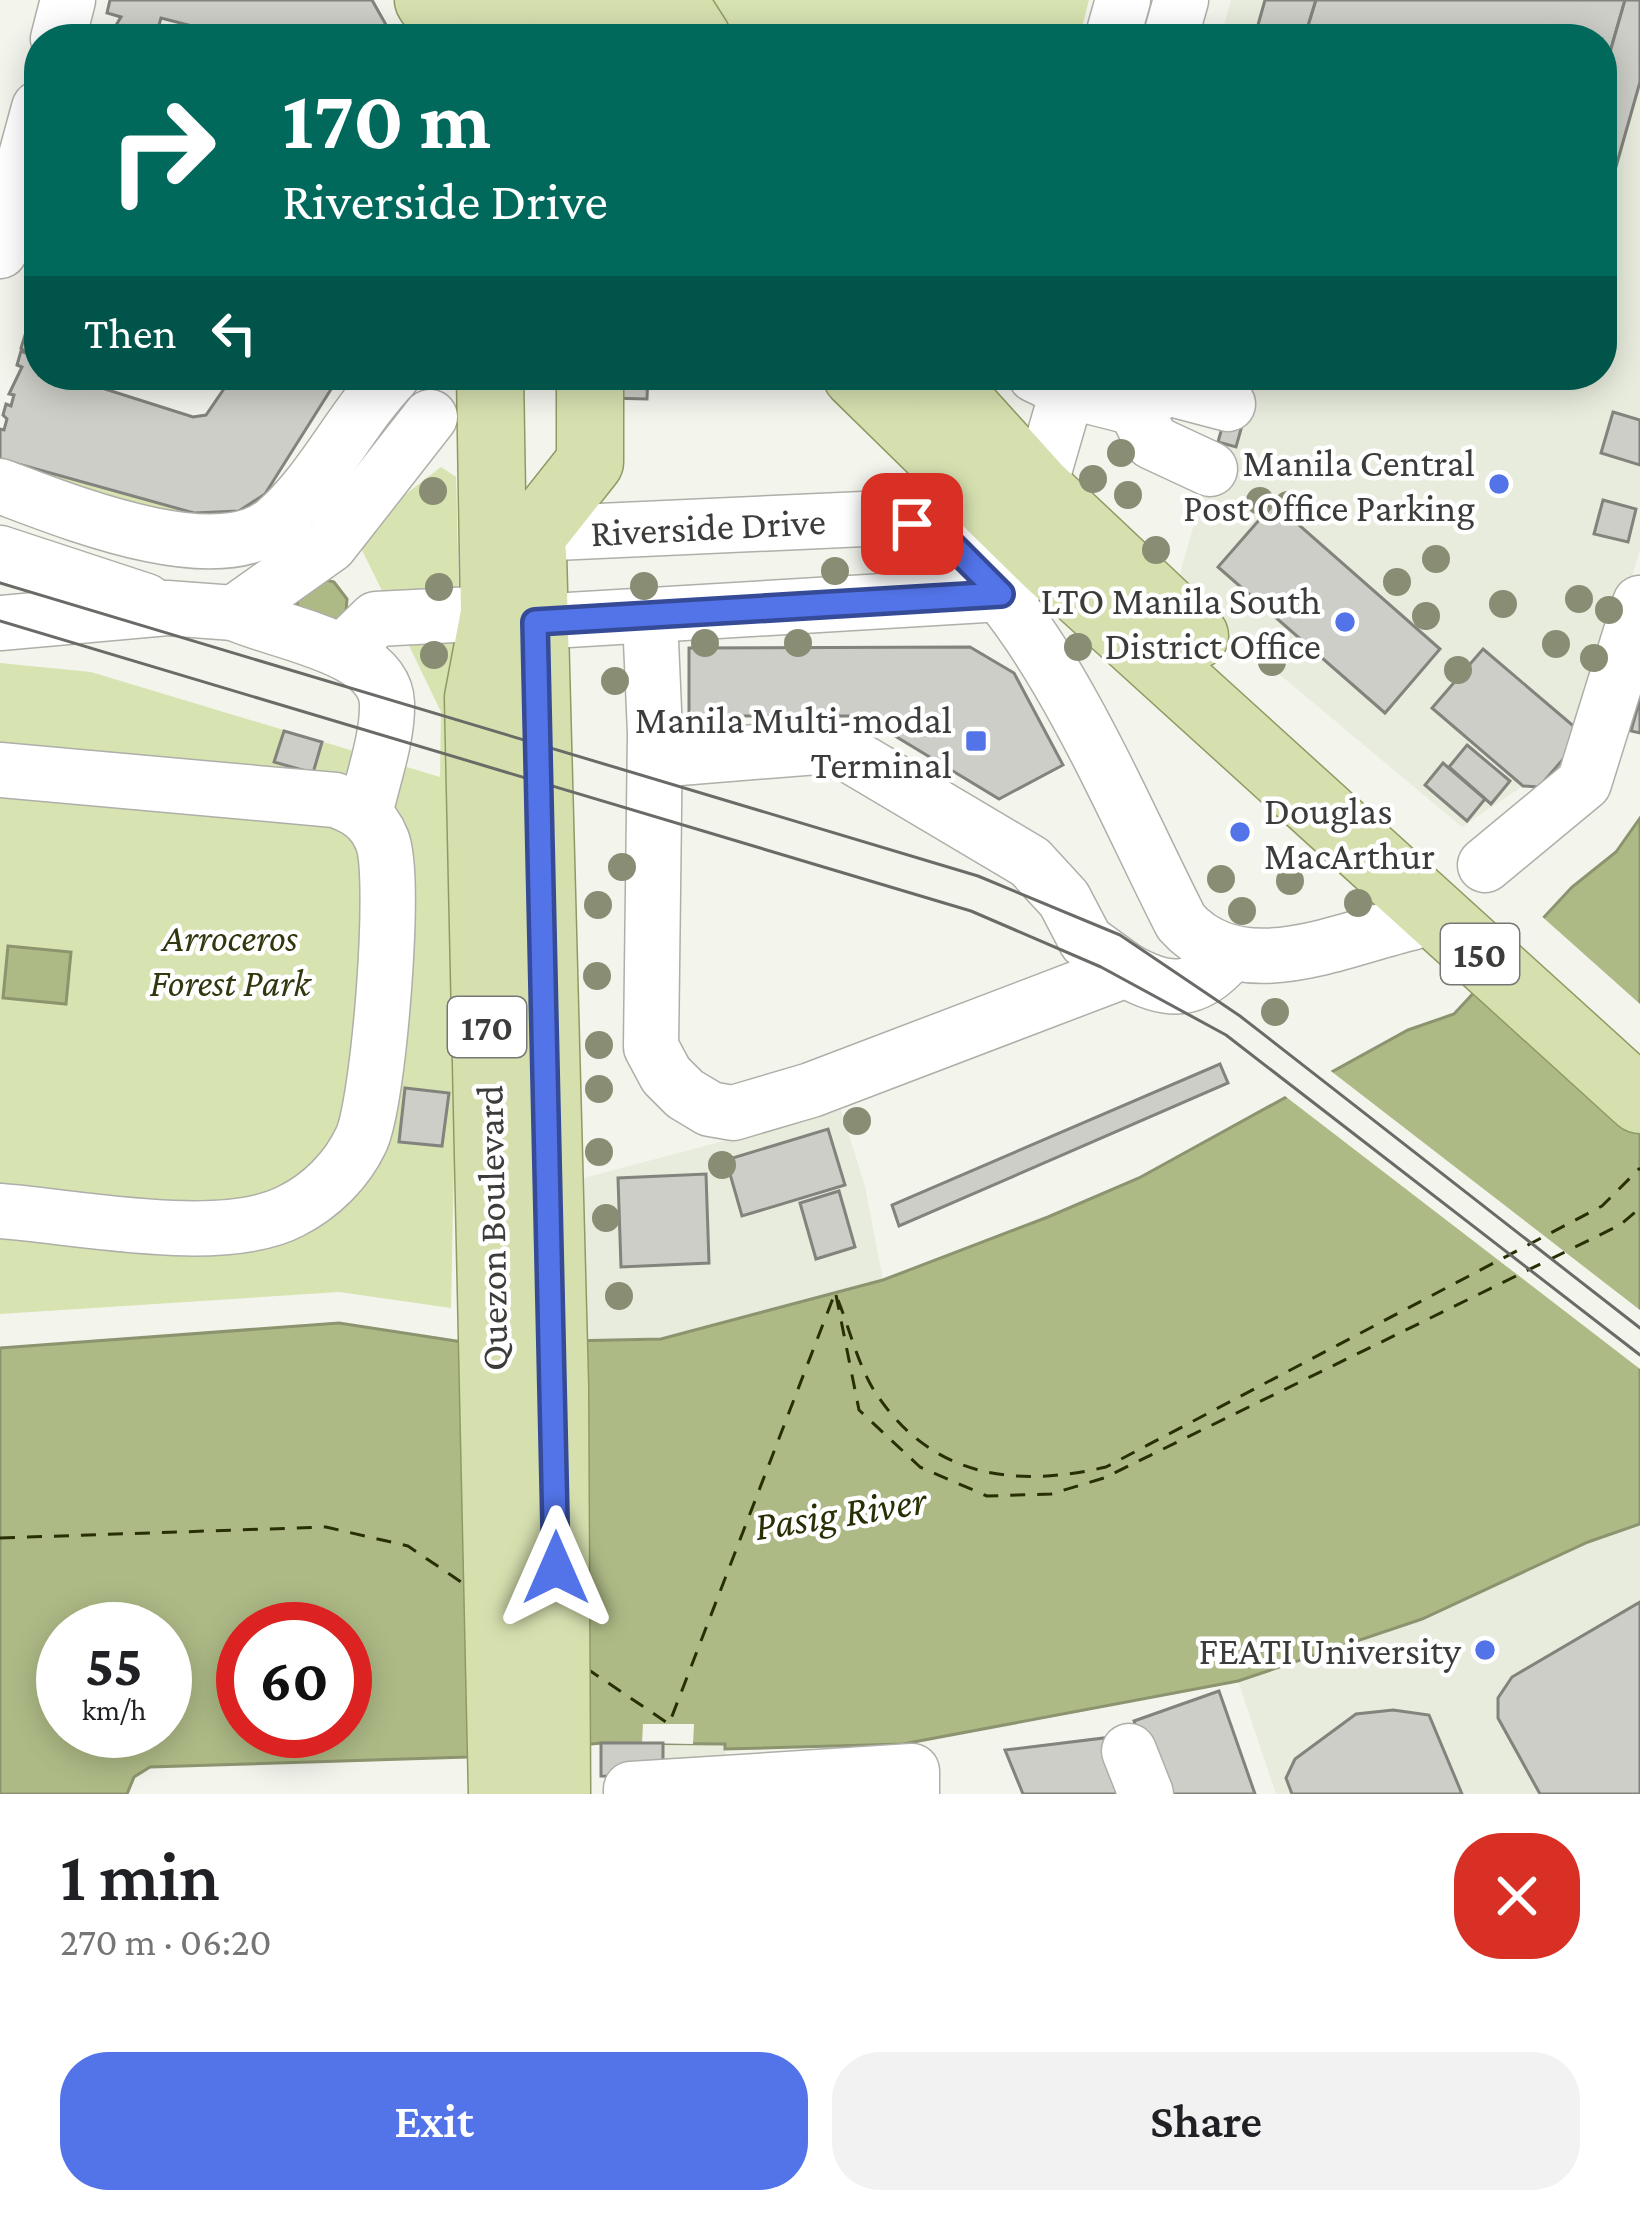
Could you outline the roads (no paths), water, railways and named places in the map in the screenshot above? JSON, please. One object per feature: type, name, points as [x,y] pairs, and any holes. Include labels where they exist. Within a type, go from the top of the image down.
[{"type":"main road","points":[[492,0],[515,24]]},
{"type":"main road","name":"Quezon Boulevard","points":[[490,390],[491,461],[515,618]]},
{"type":"main road","name":"Quezon Boulevard","points":[[530,390],[533,534],[515,618],[478,698],[513,866],[556,1387],[557,1794]]},
{"type":"main road","points":[[533,534],[590,462],[590,390]]},
{"type":"main road","name":"150","points":[[868,390],[1024,578],[1334,793],[1640,1042]]},
{"type":"main road","name":"150","points":[[951,390],[1039,489],[1640,1100]]},
{"type":"main road","name":"Quezon Boulevard","points":[[502,1794],[513,866]]},
{"type":"street","points":[[0,250],[24,163]]},
{"type":"street","points":[[0,486],[174,539],[252,536],[294,504],[381,390]]},
{"type":"street","points":[[1039,489],[1056,390]]},
{"type":"street","points":[[1210,469],[1152,442],[1158,390],[1228,404]]},
{"type":"street","points":[[234,613],[330,545],[416,396],[491,461]]},
{"type":"street","name":"Riverside Drive","points":[[533,534],[886,518],[912,524],[1024,578],[1043,655],[1181,922],[1196,939],[1228,956]]},
{"type":"street","points":[[330,545],[387,703],[365,815]]},
{"type":"street","points":[[0,554],[167,608],[234,613],[309,643],[515,618],[650,618],[1024,578]]},
{"type":"street","points":[[1485,865],[1584,783],[1640,603]]},
{"type":"street","points":[[2,636],[167,608]]},
{"type":"street","points":[[650,618],[655,760],[651,1047],[666,1075],[710,1109],[733,1113],[811,1090],[1126,970]]},
{"type":"street","points":[[655,760],[818,747],[848,754],[1030,862],[1064,899],[1086,941],[1126,970],[1164,989],[1179,990],[1211,975],[1228,956],[1272,956],[1411,923]]},
{"type":"street","points":[[0,770],[334,800],[365,815],[387,858],[376,1088],[361,1141],[327,1186],[288,1213],[219,1229],[0,1211]]},
{"type":"street","points":[[631,1791],[912,1783]]},
{"type":"water","points":[[323,579],[334,582],[347,599],[346,611],[332,627],[297,608],[298,597]]},
{"type":"water","name":"Pasig River","points":[[1640,818],[1640,1524],[1588,1542],[1422,1619],[1238,1681],[903,1744],[725,1749],[725,1744],[601,1743],[468,1757],[150,1767],[134,1777],[127,1794],[0,1794],[0,1348],[339,1323],[469,1343],[661,1339],[883,1280],[1139,1178],[1408,1030],[1454,1014],[1572,887],[1616,852]]},
{"type":"water","points":[[8,946],[71,952],[66,1004],[3,998]]},
{"type":"tram line","points":[[0,583],[978,876],[1120,935],[1240,1016],[1640,1328]]},
{"type":"tram line","points":[[0,621],[971,911],[1101,967],[1226,1035],[1640,1355]]},
{"type":"place","name":"Manila Central Post Office Parking","points":[[1499,484]]},
{"type":"place","name":"LTO Manila South District Office","points":[[1345,622]]},
{"type":"place","name":"Manila Multi-modal Terminal","points":[[976,741]]},
{"type":"place","name":"Douglas MacArthur","points":[[1240,832]]},
{"type":"place","name":"FEATI University","points":[[1485,1650]]},
{"type":"park label","name":"Arroceros Forest Park","points":[[230,960]]}]
